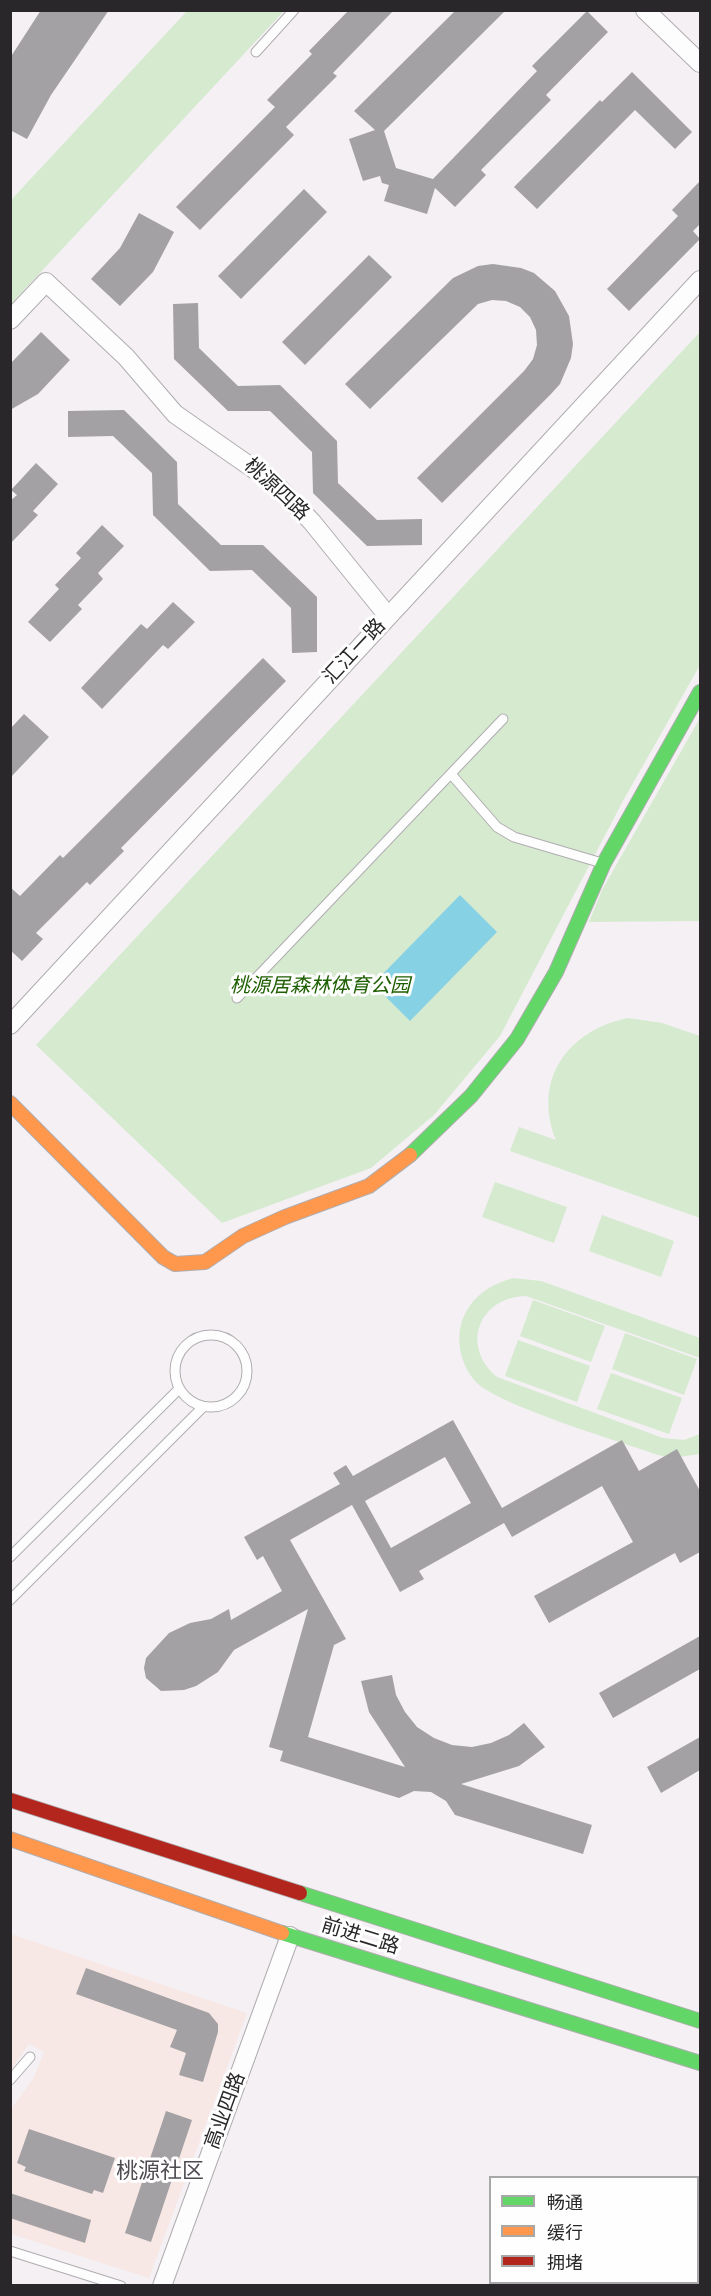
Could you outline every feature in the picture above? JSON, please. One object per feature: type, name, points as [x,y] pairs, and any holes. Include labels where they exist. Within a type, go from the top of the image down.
[{"type":"main road","points":[[10,1103],[163,1257],[174,1264],[205,1262],[243,1236],[285,1217],[369,1186],[415,1151],[455,1112],[517,1039],[556,972],[604,863],[700,692]]},
{"type":"main road","name":"前进二路","points":[[10,1800],[700,2021]]},
{"type":"main road","name":"前进二路","points":[[10,1839],[290,1936],[700,2063]]},
{"type":"street","points":[[645,10],[700,63]]},
{"type":"street","name":"汇江一路","points":[[10,1025],[700,280]]},
{"type":"street","name":"桃源四路","points":[[10,320],[46,282],[126,357],[188,424],[238,455],[274,483],[312,522],[388,616]]},
{"type":"street","name":"高业四路","points":[[162,2286],[290,1936]]},
{"type":"lane","points":[[256,52],[294,10]]},
{"type":"lane","points":[[237,998],[502,719]]},
{"type":"lane","points":[[451,774],[497,826],[514,837],[604,863]]},
{"type":"lane","points":[[208,1335],[218,1336],[236,1345],[242,1353],[247,1373],[240,1392],[224,1405],[203,1407],[185,1397],[179,1389],[174,1369],[176,1359],[189,1342],[208,1335]]},
{"type":"lane","points":[[10,1557],[179,1389]]},
{"type":"lane","points":[[10,1600],[203,1407]]},
{"type":"lane","points":[[10,2080],[30,2057]]},
{"type":"lane","points":[[10,2251],[121,2286]]},
{"type":"shaded area","points":[[11,1934],[247,2013],[149,2278],[11,2234],[11,2109],[33,2079],[44,2052],[29,2044],[11,2070]]},
{"type":"green space","points":[[187,11],[284,11],[11,304],[11,200]]},
{"type":"green space","name":"桃源居森林体育公园","points":[[700,332],[700,665],[624,799],[500,1036],[434,1115],[371,1168],[222,1223],[36,1045]]},
{"type":"green space","points":[[700,718],[700,921],[589,922],[602,890]]},
{"type":"green space","points":[[628,1018],[662,1023],[700,1036],[700,1218],[510,1151],[519,1127],[556,1140],[550,1118],[549,1097],[552,1078],[560,1061],[588,1034],[607,1024]]},
{"type":"green space","points":[[495,1182],[567,1207],[554,1243],[482,1217]]},
{"type":"green space","points":[[602,1215],[674,1241],[661,1277],[589,1251]]},
{"type":"green space","points":[[513,1278],[541,1281],[700,1338],[700,1358],[526,1296],[510,1298],[496,1305],[486,1314],[480,1325],[478,1338],[479,1351],[486,1365],[497,1377],[663,1438],[684,1440],[700,1434],[700,1454],[672,1458],[658,1455],[533,1412],[487,1391],[475,1381],[461,1354],[459,1340],[464,1316],[480,1294]]},
{"type":"green space","points":[[533,1300],[605,1326],[591,1362],[520,1336]]},
{"type":"green space","points":[[625,1333],[697,1359],[684,1395],[612,1369]]},
{"type":"green space","points":[[518,1340],[590,1366],[577,1402],[505,1376]]},
{"type":"green space","points":[[611,1373],[682,1398],[669,1434],[597,1409]]},
{"type":"water","points":[[460,895],[497,932],[410,1021],[373,984]]},
{"type":"building","points":[[41,10],[109,10],[51,95],[27,139],[10,130],[10,58]]},
{"type":"building","points":[[349,10],[394,10],[333,73],[337,76],[286,127],[294,135],[200,230],[176,207],[275,107],[267,100],[312,54],[309,51]]},
{"type":"building","points":[[456,10],[506,10],[384,131],[396,168],[433,179],[537,71],[532,66],[587,11],[608,32],[546,95],[551,100],[481,170],[486,175],[455,207],[435,188],[427,214],[384,201],[389,185],[382,183],[380,176],[363,181],[349,139],[375,130],[354,111]]},
{"type":"building","points":[[632,72],[692,132],[675,149],[635,110],[537,209],[514,187],[600,100],[602,102]]},
{"type":"building","points":[[700,181],[700,224],[693,231],[700,239],[629,311],[607,289],[678,216],[672,210]]},
{"type":"building","points":[[304,189],[327,212],[241,299],[218,276]]},
{"type":"building","points":[[139,213],[174,232],[153,272],[120,306],[91,279],[120,248]]},
{"type":"building","points":[[369,255],[392,277],[305,365],[282,342]]},
{"type":"building","points":[[493,264],[521,268],[534,273],[555,291],[569,316],[573,344],[571,358],[560,384],[442,503],[417,478],[524,371],[533,359],[537,345],[536,330],[530,317],[520,307],[506,301],[492,300],[478,304],[370,409],[345,384],[453,278],[478,266]]},
{"type":"building","points":[[198,303],[199,348],[238,386],[280,385],[337,441],[338,483],[377,520],[422,519],[422,545],[367,546],[313,493],[312,452],[270,411],[228,411],[174,359],[173,304]]},
{"type":"building","points":[[41,332],[70,360],[38,394],[10,410],[10,364]]},
{"type":"building","points":[[124,410],[177,462],[178,504],[221,545],[263,545],[317,597],[317,652],[292,653],[291,608],[252,570],[210,571],[153,515],[152,473],[113,436],[68,437],[68,411]]},
{"type":"building","points":[[36,463],[58,484],[33,511],[38,515],[10,544],[10,501],[17,495],[11,490]]},
{"type":"building","points":[[102,525],[124,546],[98,573],[103,579],[78,605],[82,609],[50,642],[28,622],[59,589],[55,585],[81,558],[76,553]]},
{"type":"building","points":[[173,602],[195,622],[168,649],[163,645],[102,709],[81,688],[141,624],[147,629]]},
{"type":"building","points":[[263,658],[286,681],[121,848],[124,851],[90,885],[87,882],[36,933],[43,939],[22,961],[10,950],[10,887],[20,896],[60,855],[63,858]]},
{"type":"building","points":[[24,714],[49,737],[10,778],[10,729]]},
{"type":"building","points":[[453,1420],[502,1508],[622,1440],[639,1471],[677,1449],[700,1491],[700,1552],[680,1563],[675,1553],[549,1623],[534,1596],[633,1542],[602,1486],[512,1537],[504,1523],[419,1571],[424,1579],[400,1592],[352,1505],[290,1540],[346,1639],[334,1645],[308,1737],[405,1767],[369,1712],[361,1681],[392,1675],[396,1695],[405,1712],[417,1727],[434,1738],[452,1745],[472,1747],[491,1743],[509,1735],[524,1723],[545,1747],[519,1766],[461,1784],[592,1825],[583,1854],[455,1815],[446,1801],[431,1792],[414,1791],[399,1798],[280,1761],[283,1751],[269,1747],[308,1609],[234,1650],[218,1672],[196,1686],[184,1690],[161,1691],[146,1678],[144,1668],[146,1658],[169,1633],[190,1623],[211,1619],[229,1609],[231,1620],[282,1591],[263,1556],[257,1560],[244,1537],[340,1484],[333,1473],[346,1465],[353,1476]],"holes":[[[445,1457],[471,1503],[391,1548],[365,1501]]]},
{"type":"building","points":[[700,1636],[700,1669],[613,1718],[599,1693]]},
{"type":"building","points":[[700,1737],[700,1770],[661,1793],[647,1767]]},
{"type":"building","points":[[86,1968],[209,2013],[218,2024],[218,2032],[203,2082],[179,2075],[186,2053],[170,2047],[177,2030],[76,1994]]},
{"type":"building","points":[[166,2111],[192,2120],[151,2242],[125,2233]]},
{"type":"building","points":[[29,2129],[115,2158],[103,2193],[94,2190],[92,2194],[24,2171],[26,2167],[17,2163]]},
{"type":"building","points":[[10,2193],[91,2220],[85,2243],[10,2218]]},
{"type":"traffic: fast","points":[[410,1155],[471,1096],[517,1039],[556,972],[604,863],[700,692]]},
{"type":"traffic: fast","points":[[300,1893],[700,2021]]},
{"type":"traffic: fast","points":[[282,1933],[700,2063]]},
{"type":"traffic: slow","points":[[10,1103],[163,1257],[175,1264],[205,1262],[243,1236],[285,1217],[369,1186],[410,1155]]},
{"type":"traffic: slow","points":[[10,1839],[282,1933]]},
{"type":"traffic: jam","points":[[10,1800],[300,1893]]},
{"type":"district","name":"桃源社区","points":[[160,2172]]}]
